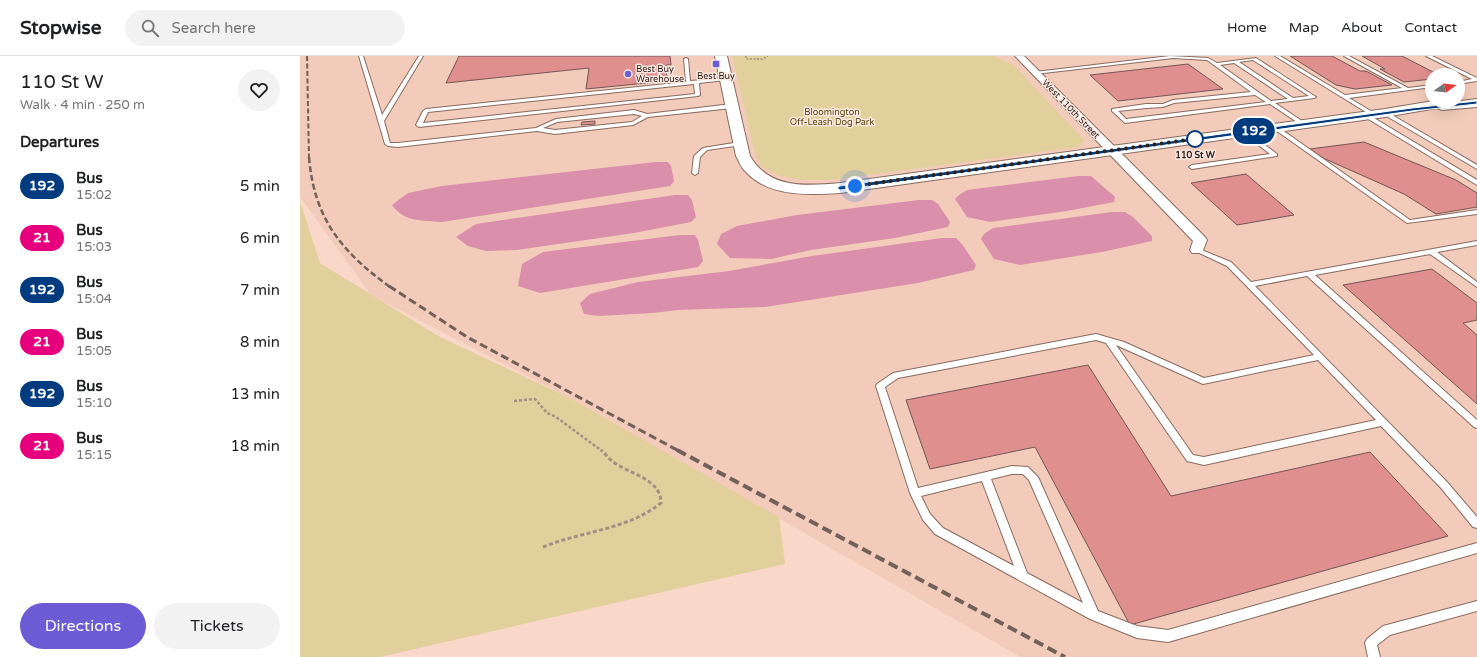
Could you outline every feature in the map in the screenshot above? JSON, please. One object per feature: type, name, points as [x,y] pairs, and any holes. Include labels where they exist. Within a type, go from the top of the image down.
[{"type":"street","points":[[721,56],[746,165],[754,174],[766,181],[782,186],[801,189],[840,188],[1375,115],[1425,107]]},
{"type":"street","name":"West 110th Street","points":[[1019,56],[1200,240],[1197,250]]},
{"type":"street","points":[[1465,99],[1477,97]]},
{"type":"street","points":[[1412,109],[1477,103]]},
{"type":"lane","points":[[361,56],[388,144],[398,145],[537,129],[555,132],[633,123],[647,116],[732,106]]},
{"type":"lane","points":[[381,121],[421,56]]},
{"type":"lane","points":[[1277,56],[1375,115],[1477,183]]},
{"type":"lane","points":[[1346,56],[1407,90]]},
{"type":"lane","points":[[1428,56],[1477,80]]},
{"type":"lane","points":[[1035,72],[1173,57],[1208,59],[1303,124]]},
{"type":"lane","points":[[686,59],[688,83]]},
{"type":"lane","points":[[1216,64],[1254,60],[1314,97],[1125,122],[1114,110],[1146,106],[1163,106],[1174,102],[1256,93]]},
{"type":"lane","points":[[1235,62],[1293,100]]},
{"type":"lane","points":[[696,82],[698,94],[419,125],[426,112],[696,82],[726,79]]},
{"type":"lane","points":[[1465,82],[1477,80]]},
{"type":"lane","points":[[1345,97],[1425,87]]},
{"type":"lane","points":[[537,129],[556,121],[634,112],[647,116]]},
{"type":"lane","points":[[1375,115],[1477,167]]},
{"type":"lane","points":[[1276,128],[1409,222],[1477,212]]},
{"type":"lane","points":[[1192,168],[1275,155],[1245,132]]},
{"type":"lane","points":[[695,173],[697,156],[704,149],[740,144]]},
{"type":"lane","points":[[1249,285],[1477,243]]},
{"type":"lane","points":[[1197,250],[1229,264],[1444,485],[1477,524]]},
{"type":"lane","points":[[1431,251],[1477,286]]},
{"type":"lane","points":[[1309,274],[1477,425]]},
{"type":"lane","points":[[1320,357],[1204,381],[1121,344],[1096,337],[896,375],[880,386],[915,493],[926,517],[939,531],[1094,615],[1138,632],[1168,636],[1477,548]]},
{"type":"lane","points":[[1109,341],[1190,458],[1204,461],[1383,422]]},
{"type":"lane","points":[[915,493],[1012,470],[1025,470],[1033,477],[1094,615]]},
{"type":"lane","points":[[985,477],[1023,577]]},
{"type":"lane","points":[[1374,657],[1371,643],[1387,630],[1476,608]]},
{"type":"path","points":[[746,56],[746,60],[762,59],[768,56]]},
{"type":"path","points":[[514,401],[535,398],[547,413],[556,417],[598,446],[612,460],[654,485],[661,496],[661,503],[653,511],[640,518],[608,528],[561,539],[543,547]]},
{"type":"shaded area","points":[[300,56],[1477,56],[1477,657],[1020,657],[579,403],[371,295],[300,197]]},
{"type":"shaded area","points":[[656,162],[668,162],[671,166],[674,181],[670,186],[442,222],[414,220],[408,218],[397,211],[392,205],[408,193],[442,186]]},
{"type":"shaded area","points":[[1078,176],[1091,176],[1115,197],[1114,202],[1067,211],[990,222],[967,217],[955,199],[967,190]]},
{"type":"shaded area","points":[[675,195],[688,195],[692,200],[696,217],[691,222],[634,233],[517,250],[486,251],[468,246],[456,237],[476,224]]},
{"type":"shaded area","points":[[919,200],[932,200],[938,204],[950,222],[948,227],[895,238],[811,250],[771,259],[730,258],[717,244],[721,234],[737,226],[797,215]]},
{"type":"shaded area","points":[[1112,212],[1125,212],[1133,217],[1152,236],[1152,241],[1102,252],[1020,265],[994,259],[981,239],[984,234],[993,228]]},
{"type":"shaded area","points":[[680,235],[695,235],[698,240],[703,261],[698,267],[540,293],[518,286],[522,264],[543,252]]},
{"type":"shaded area","points":[[942,238],[956,238],[962,244],[976,265],[974,270],[918,283],[765,307],[678,310],[599,316],[584,314],[580,303],[590,294],[638,282],[729,271],[812,256]]},
{"type":"green space","name":"Bloomington Off-Leash Dog Park","points":[[732,56],[996,56],[1005,62],[1013,64],[1085,141],[1079,147],[830,180],[803,180],[780,176],[760,166],[755,153]]},
{"type":"green space","points":[[300,201],[320,263],[440,337],[570,398],[779,517],[785,564],[380,657],[300,657]]},
{"type":"building","name":"Best Buy Warehouse","points":[[459,56],[670,56],[671,65],[666,65],[667,81],[586,89],[589,68],[446,83]]},
{"type":"building","points":[[1290,56],[1332,56],[1360,71],[1366,71],[1392,85],[1355,89],[1336,85]]},
{"type":"building","points":[[1362,56],[1402,56],[1425,68],[1425,80],[1404,82],[1380,69],[1385,69]]},
{"type":"building","points":[[1188,64],[1223,89],[1118,101],[1090,75]]},
{"type":"building","points":[[595,121],[595,124],[581,125],[582,122]]},
{"type":"building","points":[[1364,142],[1456,180],[1477,193],[1477,207],[1436,214],[1404,194],[1323,158],[1310,149]]},
{"type":"building","points":[[1246,174],[1294,215],[1237,225],[1191,183]]},
{"type":"building","points":[[1432,269],[1477,303],[1477,320],[1463,323],[1477,335],[1477,404],[1343,285]]},
{"type":"building","points":[[1088,365],[1171,496],[1370,452],[1448,536],[1130,625],[1035,447],[930,469],[906,400]]},
{"type":"railway","points":[[307,56],[309,158]]},
{"type":"railway","points":[[309,157],[317,199],[333,232],[358,261],[390,287]]},
{"type":"railway","points":[[389,286],[467,337],[679,451]]},
{"type":"railway","points":[[677,450],[1065,657]]},
{"type":"bus line","name":"192","points":[[840,188],[1412,109],[1477,103]]},
{"type":"place","name":"Best Buy","points":[[716,64]]},
{"type":"place","name":"Best Buy Warehouse","points":[[628,74]]},
{"type":"place","name":"110 St W","points":[[1195,139]]},
{"type":"route","points":[[855,186],[1201,138],[1195,139]]}]
